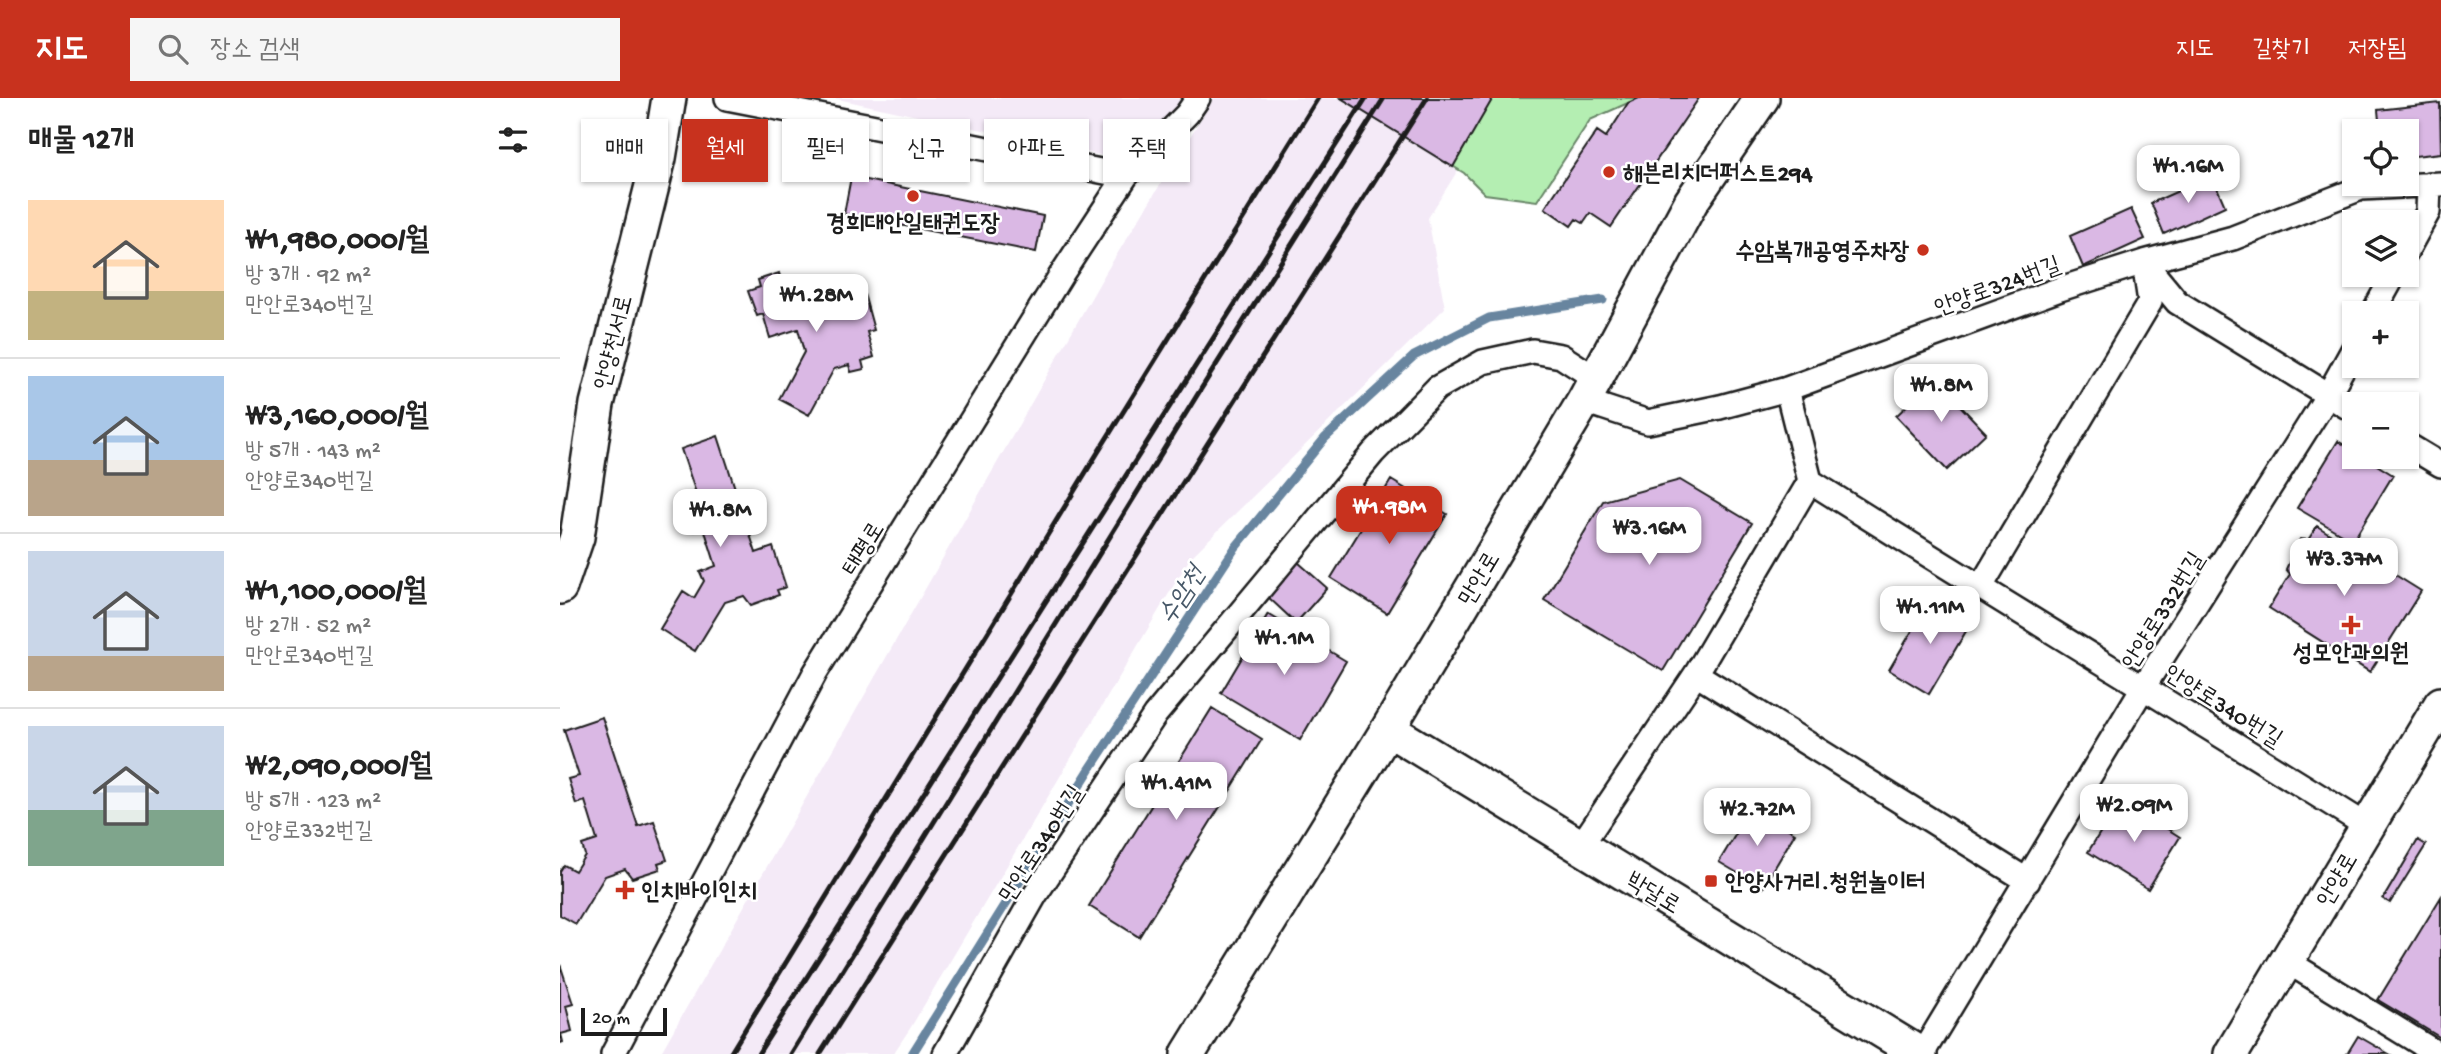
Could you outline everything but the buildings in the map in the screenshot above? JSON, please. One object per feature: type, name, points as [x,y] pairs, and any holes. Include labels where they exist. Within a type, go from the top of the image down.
[{"type":"street","name":"안양천서로","points":[[560,587],[577,537],[597,404],[659,158],[669,98]]},
{"type":"street","points":[[727,98],[1103,172]]},
{"type":"street","name":"태평로","points":[[1182,119],[1198,98]]},
{"type":"street","name":"만안로","points":[[1188,1054],[1388,729],[1589,389],[1692,202],[1762,98]]},
{"type":"street","name":"태평로","points":[[613,1054],[815,673],[1063,272],[1122,182]]},
{"type":"street","name":"안양로324번길","points":[[1589,389],[1648,422],[1720,407],[1787,389],[2060,289],[2144,262],[2233,238],[2361,188],[2435,184],[2428,212],[2419,228]]},
{"type":"street","points":[[2144,262],[2177,302],[2342,404]]},
{"type":"street","points":[[1980,588],[2150,302],[2144,262]]},
{"type":"street","name":"만안로340번길","points":[[945,1054],[1035,895],[1155,715],[1373,453],[1437,388],[1483,362],[1533,351],[1562,356],[1589,389]]},
{"type":"street","points":[[2328,395],[2342,370]]},
{"type":"street","points":[[1580,847],[1696,674],[1811,481],[1787,389]]},
{"type":"street","name":"안양로332번길","points":[[1921,1054],[2144,686],[2328,395]]},
{"type":"street","points":[[2419,452],[2441,465]]},
{"type":"street","name":"안양로340번길","points":[[1811,481],[2367,826]]},
{"type":"street","points":[[1696,674],[2028,881]]},
{"type":"street","name":"안양로","points":[[2231,1054],[2441,704]]},
{"type":"street","name":"박달로","points":[[1388,729],[1921,1054]]},
{"type":"street","points":[[2288,962],[2438,1054]]},
{"type":"shaded area","points":[[833,98],[1181,98],[1168,119],[1103,119],[1103,156],[1089,153],[1089,119],[984,119],[984,130],[970,127],[970,119],[931,119]]},
{"type":"shaded area","points":[[1214,98],[1503,98],[1428,218],[1445,308],[1190,558],[893,1054],[660,1054],[1106,272],[1162,182],[1190,182],[1190,137]]},
{"type":"green space","points":[[1341,98],[1639,98],[1590,120],[1537,201],[1485,194],[1464,173]]},
{"type":"waterway","name":"수암천","points":[[912,1054],[1090,769],[1235,548],[1325,438],[1414,356],[1489,318],[1603,300]]},
{"type":"railway","points":[[730,1054],[1318,98]]},
{"type":"railway","points":[[758,1054],[1366,98]]},
{"type":"railway","points":[[791,1054],[1196,397],[1384,98]]},
{"type":"railway","points":[[820,1054],[1427,98]]},
{"type":"place","name":"해븐리치더퍼스트294","points":[[1609,172]]},
{"type":"place","name":"경희대안일태권도장","points":[[913,196]]},
{"type":"place","name":"수암복개공영주차장","points":[[1923,250]]},
{"type":"place","name":"성모안과의원","points":[[2351,625]]},
{"type":"place","name":"안양사거리.청원놀이터","points":[[1711,881]]},
{"type":"place","name":"인치바이인치","points":[[625,890]]}]
